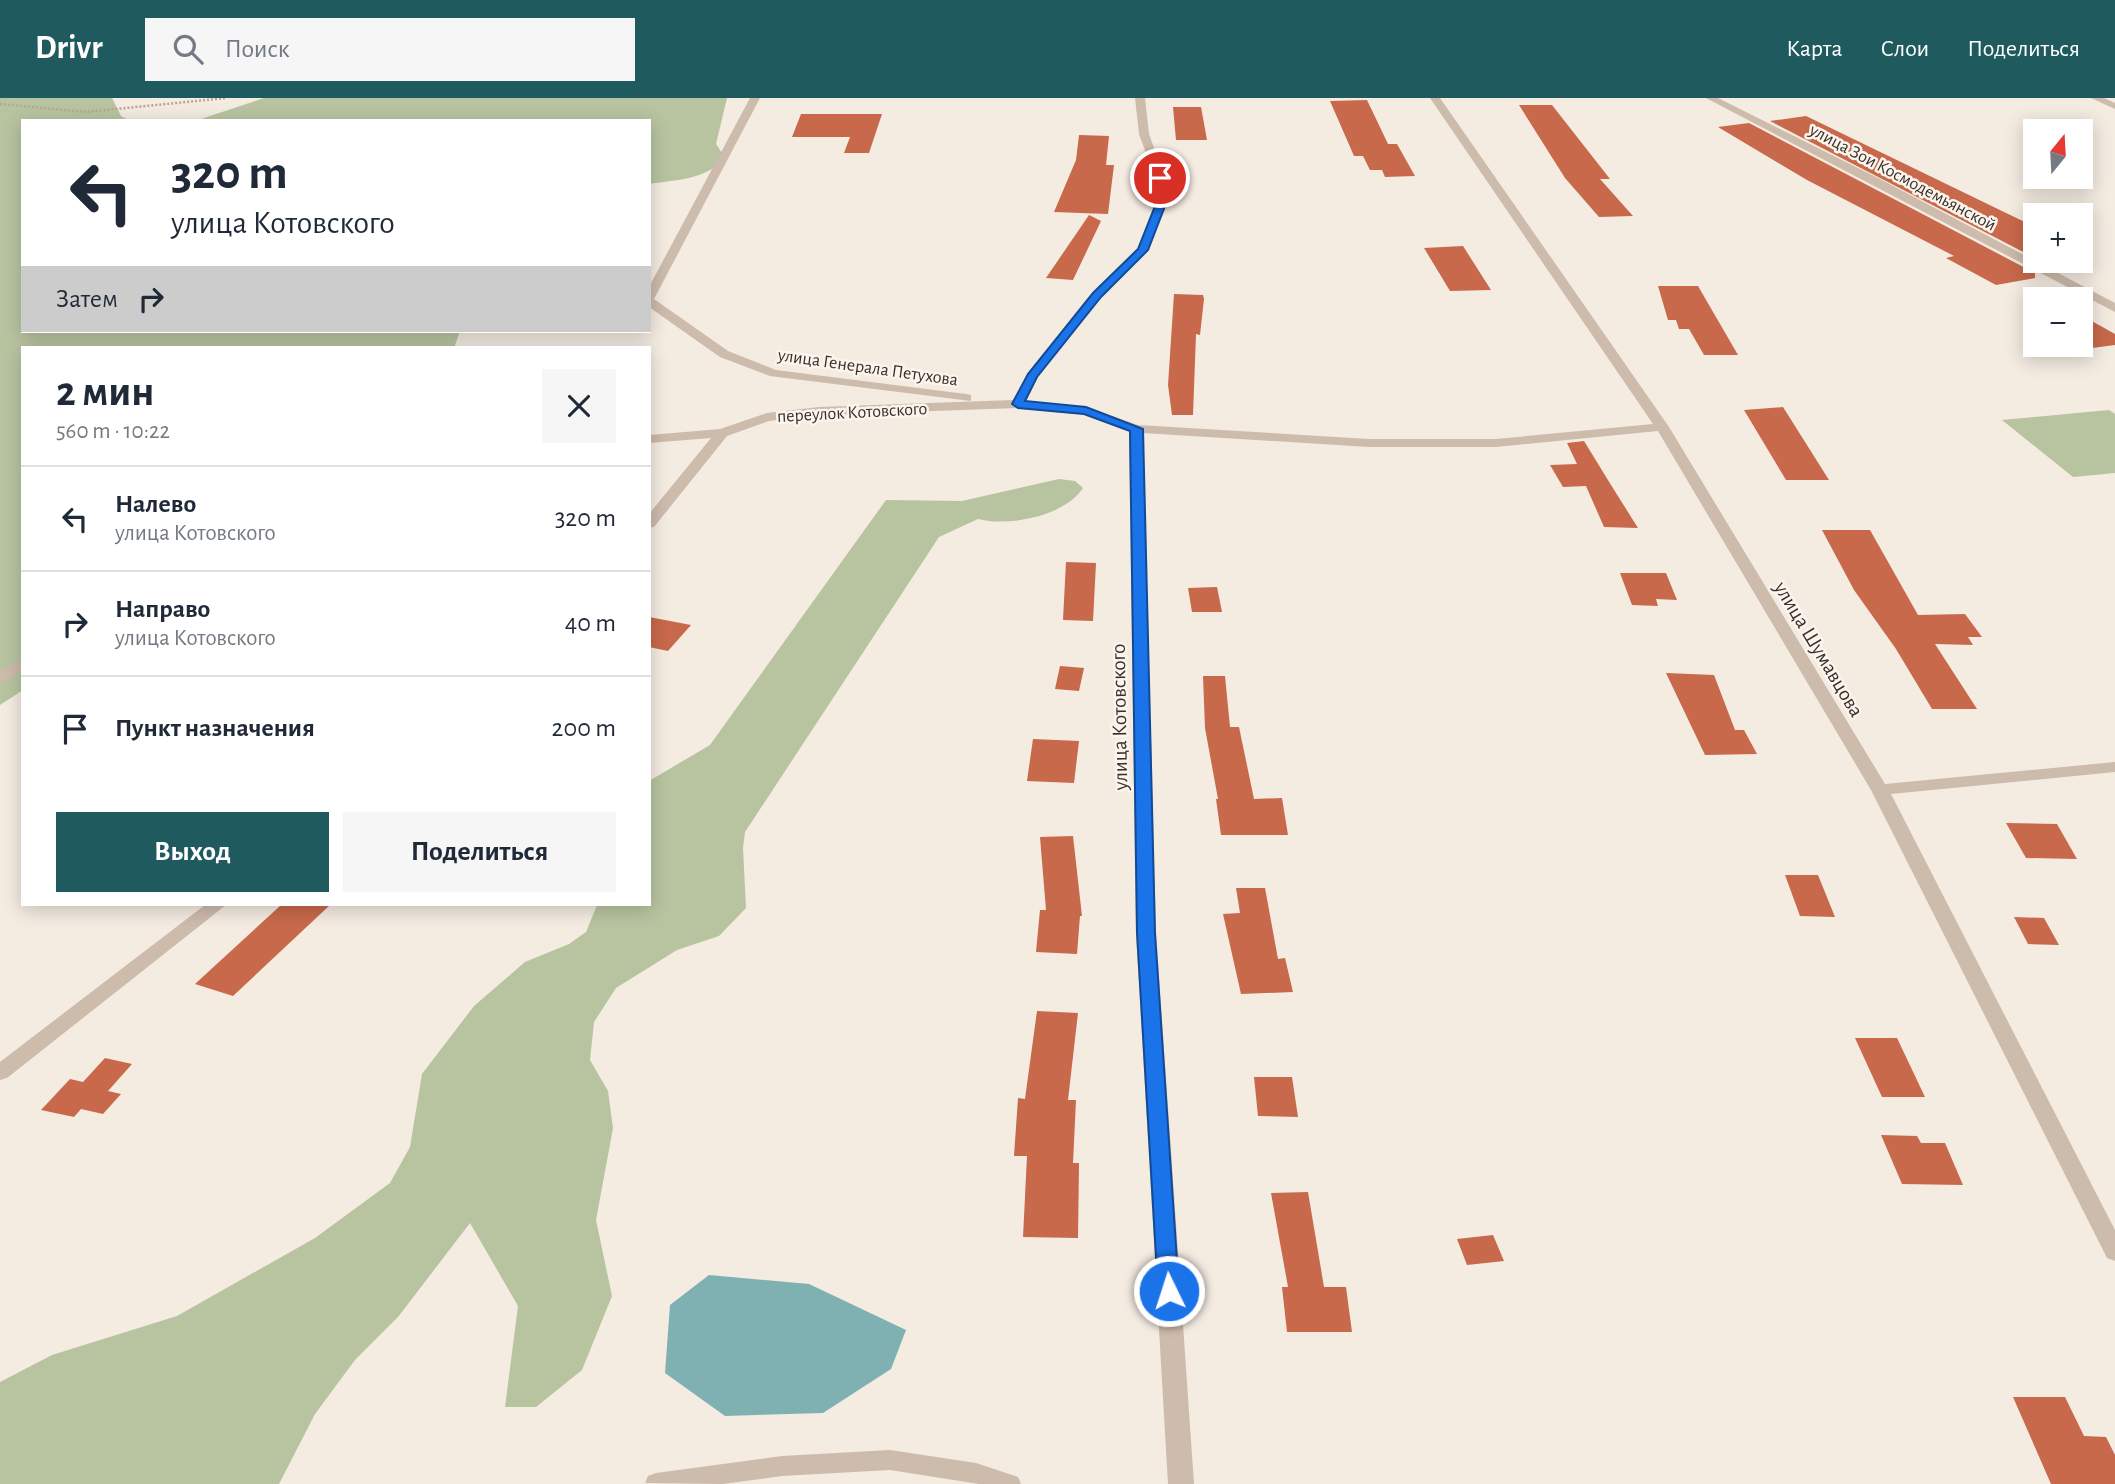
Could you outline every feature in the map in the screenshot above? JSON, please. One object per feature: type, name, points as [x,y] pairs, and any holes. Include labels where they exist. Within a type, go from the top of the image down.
[{"type":"street","name":"улица Генерала Петухова","points":[[651,296],[755,98]]},
{"type":"street","points":[[1140,98],[1144,134],[1160,178],[1160,206],[1143,250],[1097,295],[1032,376],[1018,404],[1086,411],[1136,429],[1369,443],[1496,443],[1662,428]]},
{"type":"street","name":"улица Шумавцова","points":[[1435,98],[1662,428],[1880,790],[2115,1252]]},
{"type":"street","name":"улица Зои Космодемьянской","points":[[1711,98],[1876,181],[2115,309]]},
{"type":"street","points":[[2096,98],[2115,106]]},
{"type":"street","name":"улица Генерала Петухова","points":[[651,301],[724,354],[774,373],[1018,404]]},
{"type":"street","name":"переулок Котовского","points":[[651,439],[722,433],[767,417],[819,411],[1018,404]]},
{"type":"street","name":"улица Котовского","points":[[1136,429],[1146,933],[1181,1484]]},
{"type":"street","points":[[651,522],[722,433]]},
{"type":"street","points":[[0,678],[21,664]]},
{"type":"street","points":[[1880,790],[2115,767]]},
{"type":"street","points":[[0,1073],[216,906]]},
{"type":"lane","points":[[656,1483],[782,1466],[890,1460],[976,1473],[1010,1484]]},
{"type":"path","points":[[0,104],[86,112],[226,98]]},
{"type":"green space","points":[[0,98],[112,98],[121,116],[126,119],[21,119],[21,333],[459,333],[455,346],[21,346],[21,691],[0,705]]},
{"type":"green space","points":[[264,98],[727,98],[716,144],[724,156],[718,164],[701,174],[651,184],[651,119],[201,119]]},
{"type":"green space","points":[[2109,410],[2115,414],[2115,473],[2073,477],[2002,420]]},
{"type":"green space","points":[[1059,479],[1075,481],[1083,488],[1075,498],[1050,512],[1020,520],[978,519],[939,537],[745,832],[743,848],[746,908],[719,936],[677,950],[616,988],[594,1022],[590,1060],[608,1091],[613,1128],[596,1220],[612,1296],[582,1370],[536,1407],[505,1407],[518,1306],[470,1223],[398,1317],[355,1360],[315,1414],[279,1484],[0,1484],[0,1382],[52,1355],[177,1316],[315,1238],[390,1183],[410,1147],[422,1074],[474,1006],[525,962],[569,944],[586,932],[597,906],[651,906],[651,780],[710,745],[886,500],[962,501]]},
{"type":"water","points":[[709,1275],[809,1284],[906,1330],[891,1369],[823,1413],[725,1416],[665,1373],[670,1305]]},
{"type":"building","points":[[1367,100],[1388,144],[1397,144],[1415,176],[1385,177],[1382,170],[1370,170],[1363,156],[1354,156],[1330,101]]},
{"type":"building","points":[[1519,105],[1552,105],[1610,179],[1600,179],[1633,216],[1599,217],[1565,178]]},
{"type":"building","points":[[1173,107],[1201,107],[1207,140],[1176,140]]},
{"type":"building","points":[[801,114],[882,114],[869,153],[844,153],[850,137],[792,137]]},
{"type":"building","points":[[1806,116],[2023,221],[2023,252],[1770,121]]},
{"type":"building","points":[[1749,123],[2023,267],[2023,273],[2035,273],[2035,278],[1996,285],[1946,258],[1954,256],[1807,180],[1718,127]]},
{"type":"building","points":[[1079,135],[1109,136],[1106,165],[1114,165],[1108,214],[1054,212],[1076,160]]},
{"type":"building","points":[[1089,215],[1101,221],[1073,280],[1046,278]]},
{"type":"building","points":[[1463,246],[1491,290],[1450,291],[1424,248]]},
{"type":"building","points":[[1658,286],[1698,286],[1738,355],[1704,355],[1689,329],[1679,329],[1676,320],[1668,320]]},
{"type":"building","points":[[1174,294],[1203,295],[1204,299],[1200,335],[1196,334],[1193,415],[1172,415],[1168,385]]},
{"type":"building","points":[[2093,322],[2115,334],[2115,345],[2093,348]]},
{"type":"building","points":[[1783,407],[1829,480],[1786,480],[1744,410]]},
{"type":"building","points":[[1584,441],[1638,528],[1604,527],[1586,486],[1563,487],[1550,465],[1577,464],[1567,443]]},
{"type":"building","points":[[1822,530],[1870,530],[1918,615],[1965,614],[1982,637],[1968,637],[1973,645],[1935,644],[1977,709],[1932,709],[1896,649],[1854,590]]},
{"type":"building","points":[[1066,562],[1096,563],[1093,621],[1063,620]]},
{"type":"building","points":[[1620,573],[1666,573],[1677,600],[1656,599],[1658,606],[1632,605]]},
{"type":"building","points":[[1217,587],[1222,612],[1192,612],[1188,588]]},
{"type":"building","points":[[651,617],[691,625],[668,651],[651,647]]},
{"type":"building","points":[[1060,666],[1084,668],[1079,691],[1055,689]]},
{"type":"building","points":[[1666,673],[1714,675],[1735,730],[1744,730],[1757,754],[1705,755]]},
{"type":"building","points":[[1203,676],[1225,676],[1230,727],[1239,727],[1254,799],[1282,798],[1288,835],[1221,835],[1218,799],[1205,728]]},
{"type":"building","points":[[1033,739],[1079,741],[1074,783],[1027,781]]},
{"type":"building","points":[[2006,823],[2057,824],[2077,859],[2026,858]]},
{"type":"building","points":[[1073,836],[1082,916],[1077,954],[1036,952],[1040,910],[1046,910],[1040,837]]},
{"type":"building","points":[[1785,875],[1818,875],[1835,917],[1800,916]]},
{"type":"building","points":[[1236,888],[1265,888],[1278,959],[1285,958],[1293,992],[1241,994],[1223,914],[1240,913]]},
{"type":"building","points":[[280,906],[329,906],[233,996],[195,984]]},
{"type":"building","points":[[2014,917],[2044,918],[2059,945],[2028,944]]},
{"type":"building","points":[[1037,1011],[1078,1013],[1068,1100],[1076,1100],[1073,1163],[1079,1163],[1078,1238],[1023,1237],[1027,1156],[1014,1156],[1018,1098],[1025,1099]]},
{"type":"building","points":[[1855,1038],[1897,1038],[1925,1097],[1882,1097]]},
{"type":"building","points":[[105,1058],[132,1064],[108,1091],[121,1094],[103,1114],[81,1109],[74,1117],[41,1110],[70,1079],[83,1082]]},
{"type":"building","points":[[1254,1077],[1292,1077],[1298,1117],[1258,1116]]},
{"type":"building","points":[[1881,1135],[1917,1136],[1921,1143],[1945,1143],[1963,1185],[1902,1184]]},
{"type":"building","points":[[1308,1192],[1324,1287],[1346,1287],[1352,1332],[1287,1332],[1282,1287],[1288,1287],[1271,1193]]},
{"type":"building","points":[[1493,1235],[1504,1261],[1467,1265],[1457,1239]]},
{"type":"building","points":[[2013,1397],[2065,1397],[2084,1436],[2106,1437],[2115,1455],[2115,1484],[2051,1484]]},
{"type":"route","points":[[1160,178],[1160,206],[1143,250],[1097,295],[1032,376],[1018,404],[1086,411],[1136,429],[1146,933],[1169,1291]]}]
